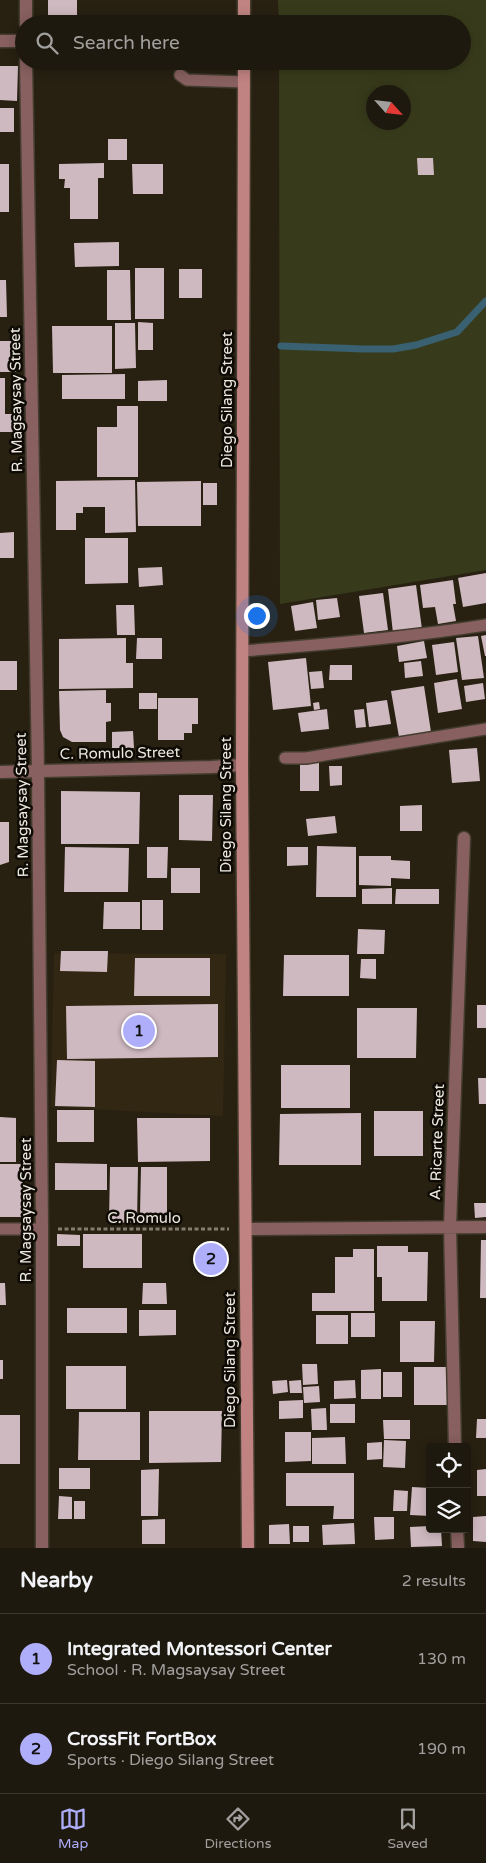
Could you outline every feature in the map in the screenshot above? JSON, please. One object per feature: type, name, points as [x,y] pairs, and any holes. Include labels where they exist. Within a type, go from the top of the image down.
[{"type":"street","points":[[26,0],[26,15]]},
{"type":"street","points":[[244,0],[244,15]]},
{"type":"street","points":[[0,41],[15,42]]},
{"type":"street","name":"R. Magsaysay Street","points":[[26,70],[38,772],[42,1228],[42,1548]]},
{"type":"street","name":"Diego Silang Street","points":[[244,70],[242,765],[248,1548]]},
{"type":"street","name":"C. Romulo Street","points":[[0,772],[242,765]]},
{"type":"street","name":"A. Ricarte Street","points":[[455,1443],[450,1227],[464,838]]},
{"type":"street","points":[[246,1230],[486,1227]]},
{"type":"street","points":[[457,1533],[458,1548]]},
{"type":"lane","points":[[180,75],[187,80],[244,82]]},
{"type":"lane","points":[[242,651],[329,645],[486,625]]},
{"type":"lane","points":[[285,758],[306,758],[486,729]]},
{"type":"lane","points":[[0,1229],[42,1228]]},
{"type":"path","name":"C. Romulo","points":[[42,1228],[246,1230]]},
{"type":"shaded area","points":[[54,953],[226,954],[223,1116],[51,1107]]},
{"type":"green space","points":[[278,0],[486,0],[486,570],[280,604],[279,70],[471,70],[471,15],[279,15]]},
{"type":"building","points":[[48,0],[77,0],[77,15],[48,15]]},
{"type":"building","points":[[0,66],[15,66],[15,70],[18,70],[17,101],[0,100]]},
{"type":"building","points":[[0,108],[14,108],[14,132],[0,132]]},
{"type":"building","points":[[108,139],[127,139],[127,160],[108,160]]},
{"type":"building","points":[[417,158],[433,158],[434,175],[418,175]]},
{"type":"building","points":[[104,163],[104,178],[98,178],[98,219],[70,219],[70,188],[64,188],[65,179],[59,179],[59,164]]},
{"type":"building","points":[[0,164],[9,164],[9,212],[0,212]]},
{"type":"building","points":[[132,164],[163,164],[163,194],[133,194]]},
{"type":"building","points":[[119,242],[119,266],[75,267],[74,243]]},
{"type":"building","points":[[135,268],[164,268],[164,319],[135,319]]},
{"type":"building","points":[[179,269],[202,269],[202,298],[179,298]]},
{"type":"building","points":[[107,270],[130,270],[131,320],[107,320]]},
{"type":"building","points":[[0,280],[6,280],[7,317],[0,317]]},
{"type":"building","points":[[138,322],[153,323],[153,350],[138,350]]},
{"type":"building","points":[[115,323],[135,323],[136,368],[115,369]]},
{"type":"building","points":[[52,326],[112,326],[112,373],[53,373]]},
{"type":"building","points":[[0,341],[16,341],[16,372],[0,372]]},
{"type":"building","points":[[125,374],[125,399],[62,399],[62,375]]},
{"type":"building","points":[[0,378],[5,378],[5,414],[17,414],[17,432],[0,432]]},
{"type":"building","points":[[167,380],[167,401],[138,401],[138,381]]},
{"type":"building","points":[[117,406],[138,406],[138,477],[97,477],[97,427],[117,427]]},
{"type":"building","points":[[135,480],[136,532],[105,533],[105,507],[83,507],[83,513],[76,513],[76,530],[56,530],[56,481]]},
{"type":"building","points":[[201,481],[201,526],[138,526],[137,482]]},
{"type":"building","points":[[203,483],[217,483],[217,505],[203,505]]},
{"type":"building","points":[[14,532],[14,558],[0,558],[0,533]]},
{"type":"building","points":[[85,538],[128,538],[128,583],[85,584]]},
{"type":"building","points":[[162,567],[163,585],[139,587],[138,568]]},
{"type":"building","points":[[486,573],[486,603],[463,607],[458,578]]},
{"type":"building","points":[[453,580],[456,604],[453,604],[456,621],[438,624],[435,607],[423,608],[420,585]]},
{"type":"building","points":[[416,585],[422,629],[393,633],[388,589]]},
{"type":"building","points":[[383,593],[388,630],[364,633],[359,596]]},
{"type":"building","points":[[337,598],[340,617],[318,620],[316,600]]},
{"type":"building","points":[[313,602],[317,628],[295,631],[291,606]]},
{"type":"building","points":[[116,605],[134,605],[135,635],[117,635]]},
{"type":"building","points":[[486,635],[486,656],[485,656],[481,636]]},
{"type":"building","points":[[478,636],[484,678],[462,680],[456,638]]},
{"type":"building","points":[[126,638],[126,663],[133,663],[133,688],[59,689],[59,639]]},
{"type":"building","points":[[137,638],[162,638],[162,659],[136,659]]},
{"type":"building","points":[[424,641],[427,658],[399,662],[397,646]]},
{"type":"building","points":[[454,642],[458,672],[436,675],[432,645]]},
{"type":"building","points":[[306,658],[311,706],[273,710],[268,662]]},
{"type":"building","points":[[0,661],[17,661],[17,690],[0,690]]},
{"type":"building","points":[[421,661],[423,676],[405,678],[404,663]]},
{"type":"building","points":[[330,665],[352,665],[352,680],[329,680]]},
{"type":"building","points":[[322,671],[324,688],[311,689],[309,672]]},
{"type":"building","points":[[457,679],[462,709],[438,713],[434,683]]},
{"type":"building","points":[[483,683],[485,699],[466,702],[464,686]]},
{"type":"building","points":[[424,686],[431,732],[399,737],[391,691]]},
{"type":"building","points":[[106,690],[106,703],[111,703],[111,721],[106,722],[106,742],[72,742],[63,737],[60,730],[59,691]]},
{"type":"building","points":[[139,693],[157,693],[157,709],[139,709]]},
{"type":"building","points":[[158,698],[198,698],[198,724],[192,724],[192,733],[184,733],[184,740],[158,740]]},
{"type":"building","points":[[387,700],[391,724],[369,727],[366,703]]},
{"type":"building","points":[[319,702],[320,709],[314,710],[313,703]]},
{"type":"building","points":[[327,709],[329,729],[301,732],[298,713]]},
{"type":"building","points":[[364,709],[366,727],[356,728],[354,710]]},
{"type":"building","points":[[133,731],[134,748],[112,748],[112,732]]},
{"type":"building","points":[[477,748],[480,781],[452,783],[449,750]]},
{"type":"building","points":[[300,763],[319,763],[319,791],[300,791]]},
{"type":"building","points":[[329,766],[342,766],[342,785],[330,786]]},
{"type":"building","points":[[61,791],[140,792],[139,844],[61,844]]},
{"type":"building","points":[[179,795],[213,795],[212,841],[179,840]]},
{"type":"building","points":[[422,805],[422,831],[400,831],[400,806]]},
{"type":"building","points":[[335,816],[337,833],[308,836],[306,819]]},
{"type":"building","points":[[0,822],[9,822],[9,862],[0,865]]},
{"type":"building","points":[[317,846],[356,847],[356,897],[316,897]]},
{"type":"building","points":[[65,847],[129,848],[128,892],[64,892]]},
{"type":"building","points":[[147,847],[168,847],[167,878],[147,878]]},
{"type":"building","points":[[287,847],[308,847],[308,865],[287,866]]},
{"type":"building","points":[[359,856],[391,856],[391,860],[410,861],[410,879],[391,878],[391,886],[359,885]]},
{"type":"building","points":[[171,868],[200,868],[200,893],[171,893]]},
{"type":"building","points":[[392,888],[392,904],[362,904],[362,889]]},
{"type":"building","points":[[396,889],[439,889],[439,904],[395,904]]},
{"type":"building","points":[[142,900],[163,900],[163,930],[142,930]]},
{"type":"building","points":[[104,902],[140,902],[140,929],[103,929]]},
{"type":"building","points":[[358,929],[385,930],[384,954],[357,954]]},
{"type":"building","points":[[61,951],[108,951],[107,972],[60,971]]},
{"type":"building","points":[[284,955],[349,955],[349,996],[283,996]]},
{"type":"building","points":[[135,958],[210,958],[210,996],[134,996]]},
{"type":"building","points":[[361,959],[376,959],[376,979],[360,978]]},
{"type":"building","points":[[218,1004],[218,1057],[67,1059],[66,1006]]},
{"type":"building","points":[[477,1005],[486,1005],[486,1028],[477,1028]]},
{"type":"building","points":[[357,1008],[417,1008],[416,1058],[357,1058]]},
{"type":"building","points":[[57,1060],[95,1061],[95,1107],[55,1106]]},
{"type":"building","points":[[281,1065],[350,1065],[350,1108],[281,1108]]},
{"type":"building","points":[[478,1078],[486,1078],[486,1104],[479,1104]]},
{"type":"building","points":[[57,1110],[94,1110],[94,1142],[57,1142]]},
{"type":"building","points":[[374,1111],[423,1111],[423,1156],[374,1156]]},
{"type":"building","points":[[361,1113],[361,1165],[279,1165],[280,1114]]},
{"type":"building","points":[[0,1117],[16,1118],[16,1162],[0,1162]]},
{"type":"building","points":[[137,1118],[210,1118],[210,1161],[138,1162]]},
{"type":"building","points":[[55,1163],[107,1164],[107,1190],[55,1190]]},
{"type":"building","points":[[0,1164],[23,1164],[23,1217],[0,1217]]},
{"type":"building","points":[[110,1167],[138,1167],[137,1223],[109,1222]]},
{"type":"building","points":[[141,1167],[167,1167],[167,1214],[140,1214]]},
{"type":"building","points":[[474,1203],[486,1203],[486,1217],[475,1218]]},
{"type":"building","points":[[57,1234],[80,1235],[80,1246],[57,1246]]},
{"type":"building","points":[[83,1234],[142,1234],[142,1268],[83,1268]]},
{"type":"building","points":[[481,1240],[486,1240],[486,1298],[480,1298]]},
{"type":"building","points":[[377,1246],[408,1246],[408,1252],[428,1252],[427,1301],[382,1301],[382,1277],[377,1277]]},
{"type":"building","points":[[353,1249],[374,1249],[374,1311],[312,1311],[312,1293],[335,1293],[335,1257],[353,1257]]},
{"type":"building","points":[[0,1283],[5,1283],[6,1305],[0,1305]]},
{"type":"building","points":[[143,1283],[166,1283],[167,1304],[142,1304]]},
{"type":"building","points":[[67,1308],[127,1308],[127,1333],[67,1333]]},
{"type":"building","points":[[139,1310],[176,1310],[176,1335],[139,1336]]},
{"type":"building","points":[[351,1313],[375,1313],[375,1337],[351,1337]]},
{"type":"building","points":[[316,1315],[348,1315],[348,1344],[316,1344]]},
{"type":"building","points":[[400,1321],[435,1321],[434,1362],[400,1362]]},
{"type":"building","points":[[0,1360],[3,1360],[3,1379],[0,1379]]},
{"type":"building","points":[[302,1364],[317,1364],[318,1384],[303,1385]]},
{"type":"building","points":[[66,1366],[126,1366],[126,1409],[66,1409]]},
{"type":"building","points":[[414,1367],[448,1367],[448,1405],[414,1405]]},
{"type":"building","points":[[381,1369],[381,1399],[361,1399],[361,1370]]},
{"type":"building","points":[[383,1372],[402,1372],[402,1397],[383,1397]]},
{"type":"building","points":[[287,1380],[288,1392],[273,1394],[272,1381]]},
{"type":"building","points":[[301,1380],[302,1393],[290,1393],[289,1381]]},
{"type":"building","points":[[355,1380],[356,1398],[334,1399],[334,1381]]},
{"type":"building","points":[[319,1386],[320,1402],[304,1403],[303,1387]]},
{"type":"building","points":[[303,1400],[303,1418],[279,1419],[279,1401]]},
{"type":"building","points":[[330,1404],[355,1404],[355,1423],[330,1423]]},
{"type":"building","points":[[326,1408],[327,1430],[312,1430],[311,1409]]},
{"type":"building","points":[[149,1411],[222,1411],[221,1462],[149,1463]]},
{"type":"building","points":[[79,1412],[140,1412],[140,1460],[78,1460]]},
{"type":"building","points":[[0,1415],[20,1415],[20,1464],[0,1464]]},
{"type":"building","points":[[477,1419],[486,1419],[486,1438],[476,1438]]},
{"type":"building","points":[[383,1420],[410,1420],[410,1439],[384,1439]]},
{"type":"building","points":[[285,1432],[311,1432],[311,1461],[285,1462]]},
{"type":"building","points":[[345,1437],[346,1464],[312,1464],[312,1438]]},
{"type":"building","points":[[384,1440],[406,1441],[405,1468],[383,1467]]},
{"type":"building","points":[[382,1442],[382,1459],[367,1460],[367,1443]]},
{"type":"building","points":[[59,1468],[90,1468],[90,1489],[59,1489]]},
{"type":"building","points":[[159,1469],[158,1516],[141,1516],[141,1470]]},
{"type":"building","points":[[486,1469],[486,1496],[477,1496],[477,1470]]},
{"type":"building","points":[[286,1473],[354,1473],[354,1519],[333,1519],[334,1506],[286,1506]]},
{"type":"building","points":[[412,1487],[426,1488],[426,1516],[410,1515]]},
{"type":"building","points":[[394,1490],[408,1491],[407,1511],[393,1511]]},
{"type":"building","points":[[59,1496],[72,1497],[72,1519],[58,1519]]},
{"type":"building","points":[[74,1501],[85,1501],[85,1519],[74,1519]]},
{"type":"building","points":[[486,1516],[486,1542],[473,1541],[473,1517]]},
{"type":"building","points":[[374,1517],[394,1517],[394,1539],[375,1540]]},
{"type":"building","points":[[165,1519],[165,1544],[142,1544],[142,1520]]},
{"type":"building","points":[[354,1523],[355,1544],[323,1545],[322,1525]]},
{"type":"building","points":[[289,1524],[290,1544],[269,1544],[269,1525]]},
{"type":"building","points":[[293,1526],[309,1526],[309,1542],[293,1542]]},
{"type":"building","points":[[426,1526],[426,1533],[441,1533],[442,1546],[411,1547],[410,1527]]},
{"type":"waterway","points":[[281,346],[393,349],[416,345],[457,332],[486,301]]},
{"type":"place","name":"Integrated Montessori Center","points":[[139,1031]]},
{"type":"place","name":"CrossFit FortBox","points":[[211,1259]]}]
